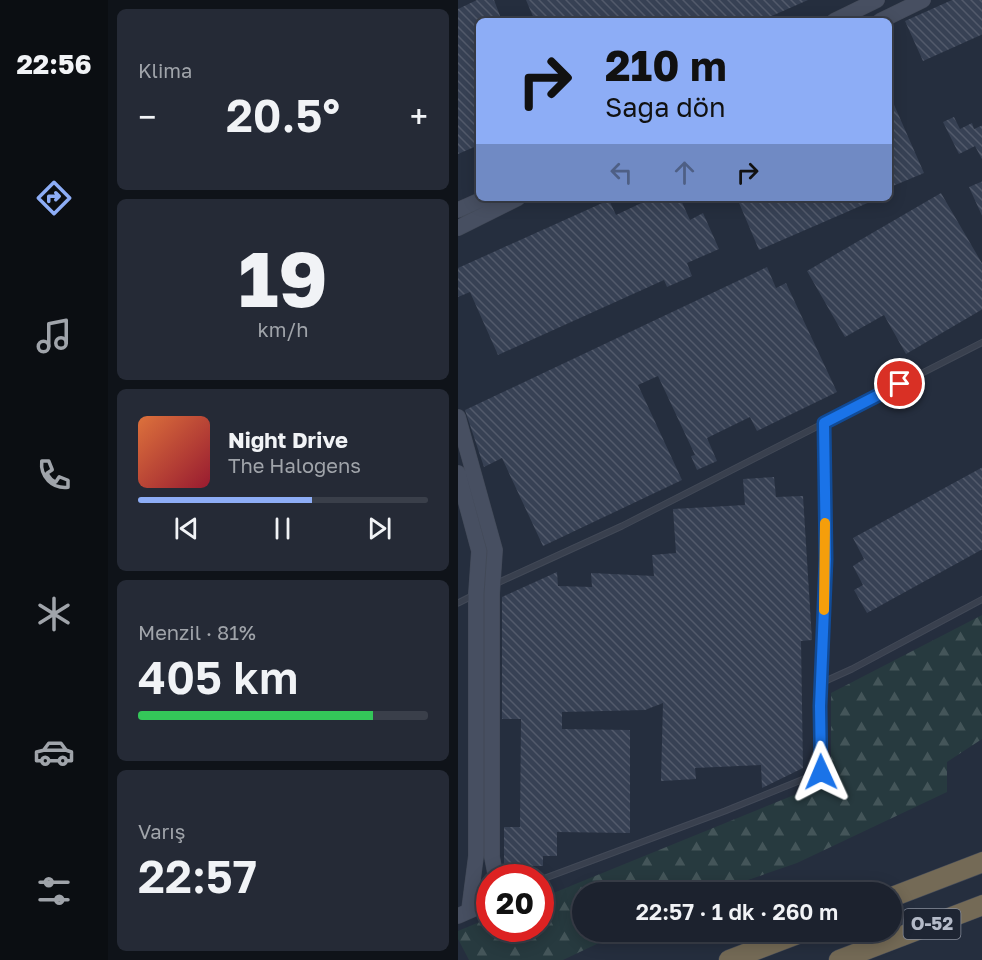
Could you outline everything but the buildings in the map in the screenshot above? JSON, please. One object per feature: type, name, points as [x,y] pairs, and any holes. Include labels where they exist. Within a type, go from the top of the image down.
[{"type":"highway","name":"O-52","points":[[902,893],[983,862]]},
{"type":"highway","name":"O-52","points":[[839,960],[983,905]]},
{"type":"highway","points":[[729,960],[777,942]]},
{"type":"street","points":[[840,18],[877,0]]},
{"type":"street","points":[[886,18],[923,0]]},
{"type":"street","points":[[458,210],[478,201]]},
{"type":"street","points":[[458,228],[512,201]]},
{"type":"street","points":[[458,417],[495,550],[493,585],[494,864]]},
{"type":"street","points":[[458,473],[479,551],[476,594],[476,856],[464,913]]},
{"type":"lane","points":[[458,603],[622,526],[983,342]]},
{"type":"lane","points":[[554,874],[725,811],[821,772],[821,683],[826,559],[824,423]]},
{"type":"lane","points":[[821,683],[983,600]]},
{"type":"green space","points":[[982,615],[982,739],[947,762],[947,792],[797,863],[742,882],[580,882],[831,780],[831,693]]},
{"type":"green space","points":[[572,885],[572,942],[601,942],[563,960],[469,960],[458,939],[458,931],[476,923],[476,942],[554,942],[554,893]]},
{"type":"slow traffic","points":[[824,610],[825,523]]},
{"type":"route","points":[[821,772],[820,706],[826,559],[824,423],[900,384]]}]
